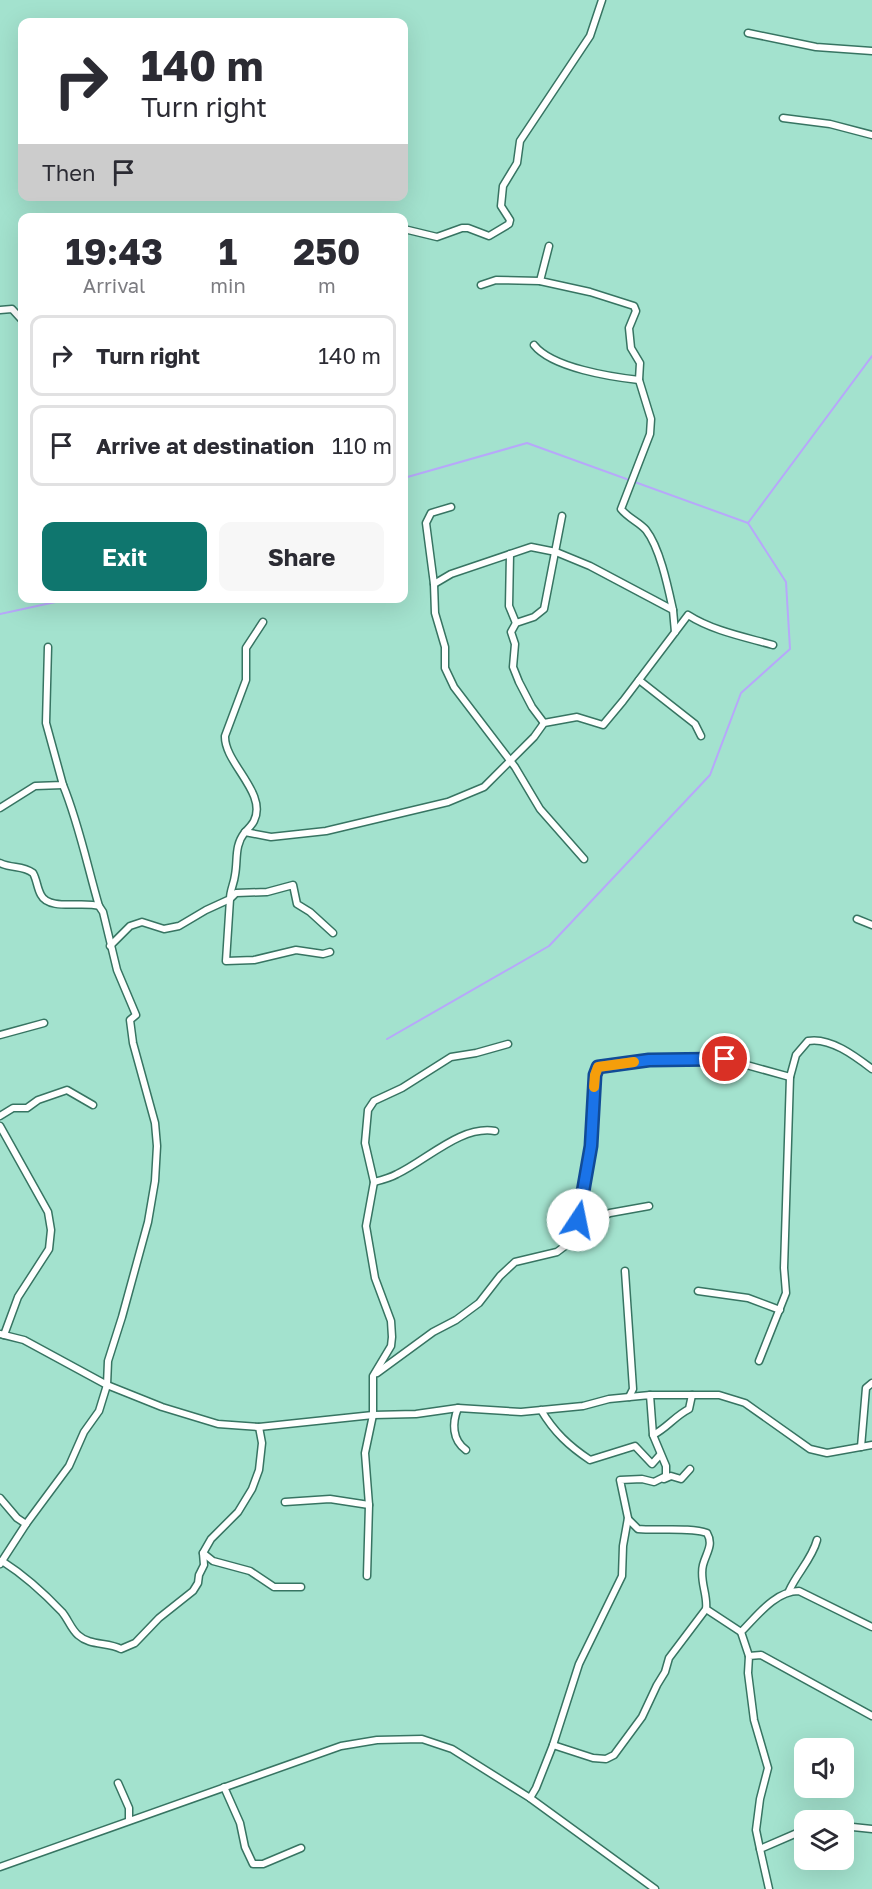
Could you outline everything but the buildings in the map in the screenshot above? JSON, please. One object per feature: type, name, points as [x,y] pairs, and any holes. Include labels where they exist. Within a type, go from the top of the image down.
[{"type":"street","points":[[408,230],[437,237],[468,228],[489,236],[509,224],[510,220],[501,206],[503,186],[517,163],[520,141],[590,36],[602,0]]},
{"type":"street","points":[[748,33],[816,47],[872,51]]},
{"type":"street","points":[[783,118],[830,124],[872,135]]},
{"type":"street","points":[[540,281],[549,246]]},
{"type":"street","points":[[481,285],[496,280],[540,281],[590,292],[634,306],[636,311],[629,328],[631,348],[640,363],[639,380],[651,419],[650,434],[621,509],[627,517],[644,528],[653,542],[666,581],[673,610],[675,632]]},
{"type":"street","points":[[0,310],[12,309],[18,316]]},
{"type":"street","points":[[534,345],[539,352],[567,364],[605,376],[639,380]]},
{"type":"street","points":[[451,507],[431,513],[426,523],[434,584],[435,613],[445,648],[445,668],[454,687],[527,785],[540,809],[584,859]]},
{"type":"street","points":[[544,723],[532,707],[513,667],[515,644],[511,632],[516,622],[534,616],[544,609],[562,516]]},
{"type":"street","points":[[434,584],[451,574],[531,547],[556,552],[590,566],[673,610]]},
{"type":"street","points":[[510,554],[510,606],[516,622]]},
{"type":"street","points":[[245,832],[271,837],[326,831],[448,802],[484,787],[534,737],[544,723],[577,717],[603,725],[688,615],[722,630],[773,645]]},
{"type":"street","points":[[263,622],[246,648],[246,680],[225,736],[225,746],[251,790],[256,804],[255,819],[240,839],[236,851],[235,877],[230,891],[226,961],[254,960],[296,950],[323,954],[330,952]]},
{"type":"street","points":[[48,647],[46,723],[63,785],[76,817],[80,840],[99,906],[103,912],[117,970],[136,1015],[130,1020],[133,1043],[155,1123],[157,1146],[155,1181],[148,1222],[123,1317],[108,1361],[107,1385],[99,1411],[84,1432],[69,1466],[1,1562],[24,1575],[63,1614],[77,1635],[90,1642],[112,1644],[121,1649],[135,1643],[159,1618],[193,1591],[204,1565],[203,1553],[211,1539],[238,1512],[252,1490],[260,1461],[262,1443],[260,1427]]},
{"type":"street","points":[[639,680],[695,724],[701,736]]},
{"type":"street","points":[[0,807],[35,786],[63,785]]},
{"type":"street","points":[[0,863],[15,868],[25,867],[33,873],[40,894],[52,904],[99,906]]},
{"type":"street","points":[[110,946],[130,926],[142,922],[164,929],[179,926],[230,899],[236,893],[267,892],[293,885],[297,904],[310,912],[333,933]]},
{"type":"street","points":[[857,919],[872,925]]},
{"type":"street","points":[[0,1035],[44,1023]]},
{"type":"street","points":[[759,1361],[786,1293],[784,1268],[790,1077],[796,1055],[808,1041],[820,1040],[856,1057],[872,1069]]},
{"type":"street","points":[[367,1576],[369,1505],[365,1453],[373,1415],[374,1376],[391,1346],[392,1336],[391,1321],[375,1278],[366,1226],[374,1182],[365,1143],[369,1110],[374,1101],[402,1088],[451,1057],[508,1044]]},
{"type":"street","points":[[374,1376],[433,1332],[456,1320],[479,1303],[500,1276],[515,1262],[557,1252],[569,1243],[576,1227],[591,1146],[595,1075],[598,1067],[649,1060],[725,1059],[790,1077]]},
{"type":"street","points":[[0,1116],[13,1108],[27,1108],[38,1100],[67,1090],[93,1105]]},
{"type":"street","points":[[0,1126],[48,1212],[51,1230],[49,1249],[18,1297],[2,1335],[24,1340],[107,1385],[162,1407],[218,1424],[260,1427],[373,1415],[416,1414],[459,1408],[521,1412],[583,1406],[629,1396],[719,1395],[745,1403],[810,1449],[827,1453],[872,1444]]},
{"type":"street","points":[[374,1182],[397,1174],[470,1132],[485,1129],[495,1131]]},
{"type":"street","points":[[576,1227],[610,1213],[649,1206]]},
{"type":"street","points":[[626,1271],[633,1389],[629,1396]]},
{"type":"street","points":[[698,1291],[748,1298],[780,1310]]},
{"type":"street","points":[[861,1447],[866,1389],[872,1383]]},
{"type":"street","points":[[650,1395],[653,1435],[666,1466],[666,1476],[661,1480]]},
{"type":"street","points":[[653,1435],[666,1428],[680,1414],[689,1409],[692,1395]]},
{"type":"street","points":[[459,1408],[454,1418],[454,1434],[460,1446],[466,1450]]},
{"type":"street","points":[[541,1410],[551,1427],[567,1445],[591,1460],[635,1446],[652,1464],[660,1455]]},
{"type":"street","points":[[530,1798],[553,1745],[579,1664],[622,1576],[627,1518],[621,1480],[642,1479],[654,1482],[671,1476],[681,1479],[690,1469]]},
{"type":"street","points":[[0,1498],[17,1518],[26,1524]]},
{"type":"street","points":[[285,1502],[330,1499],[369,1505]]},
{"type":"street","points":[[553,1745],[593,1758],[606,1759],[614,1755],[642,1717],[665,1672],[669,1658],[706,1609],[702,1567],[710,1548],[707,1533],[699,1530],[638,1529],[627,1518]]},
{"type":"street","points":[[789,1591],[796,1576],[815,1550],[818,1540]]},
{"type":"street","points":[[203,1553],[213,1561],[228,1563],[250,1571],[274,1587],[301,1587]]},
{"type":"street","points":[[741,1632],[776,1598],[789,1591],[799,1591],[872,1627]]},
{"type":"street","points":[[706,1609],[741,1632],[749,1656],[748,1673],[754,1720],[768,1768],[760,1799],[756,1830],[769,1889]]},
{"type":"street","points":[[749,1656],[761,1655],[872,1716]]},
{"type":"street","points":[[0,1867],[341,1746],[377,1740],[422,1739],[452,1749],[530,1798],[655,1889]]},
{"type":"street","points":[[118,1784],[129,1808],[129,1820]]},
{"type":"street","points":[[224,1787],[240,1823],[248,1857],[253,1864],[263,1864],[301,1848]]},
{"type":"street","points":[[854,1827],[872,1829]]},
{"type":"street","points":[[760,1850],[794,1835]]},
{"type":"waterway","points":[[387,1039],[549,946],[710,775],[741,693],[790,649],[786,582],[748,523],[872,356]]},
{"type":"waterway","points":[[408,477],[527,443],[748,523]]},
{"type":"waterway","points":[[0,614],[51,603]]},
{"type":"slow traffic","points":[[594,1087],[598,1067],[634,1062]]},
{"type":"route","points":[[578,1220],[591,1146],[595,1075],[598,1067],[649,1060],[725,1059]]}]
